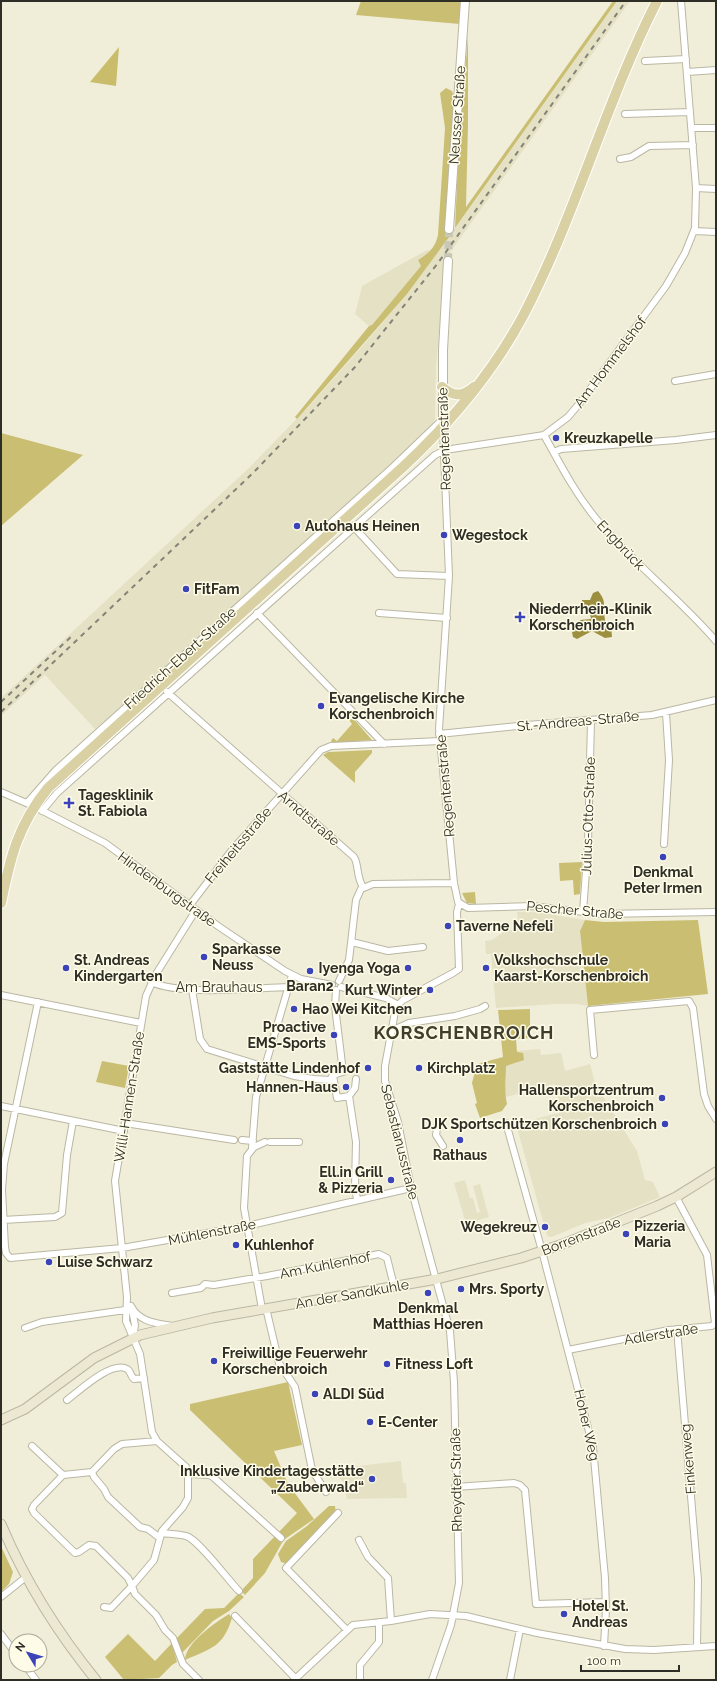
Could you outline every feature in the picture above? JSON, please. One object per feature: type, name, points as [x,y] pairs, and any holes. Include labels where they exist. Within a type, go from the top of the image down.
[{"type":"main road","points":[[1,903],[14,847],[21,829],[34,807],[48,788],[396,474],[480,382],[513,333],[542,277],[619,83],[657,1]]},
{"type":"main road","points":[[442,387],[452,394],[459,395],[480,382]]},
{"type":"main road","name":"Borrenstraße","points":[[437,1279],[491,1266],[542,1251],[657,1206],[676,1197],[716,1172]]},
{"type":"main road","name":"An der Sandkuhle","points":[[1,1425],[94,1358],[133,1338],[172,1326],[437,1279]]},
{"type":"main road","name":"An der Sandkuhle","points":[[1,1420],[21,1411]]},
{"type":"main road","points":[[1,1524],[26,1577],[57,1629],[96,1680]]},
{"type":"street","name":"Neusser Straße","points":[[450,229],[465,1]]},
{"type":"street","name":"Am Hommelshof","points":[[544,435],[573,411],[613,359],[671,280],[688,248],[694,231],[696,188],[681,1]]},
{"type":"street","points":[[645,61],[686,59]]},
{"type":"street","points":[[687,72],[716,70]]},
{"type":"street","points":[[626,114],[690,112]]},
{"type":"street","points":[[692,128],[716,128]]},
{"type":"street","points":[[620,159],[631,157],[649,146],[693,144]]},
{"type":"street","points":[[696,188],[716,189]]},
{"type":"street","points":[[694,231],[716,232]]},
{"type":"street","name":"Regentenstraße","points":[[398,1005],[403,1000],[459,969],[457,912],[459,904],[454,882],[439,734],[449,576],[442,387],[448,260]]},
{"type":"street","points":[[675,381],[716,374]]},
{"type":"street","points":[[445,450],[544,435]]},
{"type":"street","name":"Engbrück","points":[[544,435],[578,494],[598,522],[716,641]]},
{"type":"street","points":[[554,452],[560,449],[676,440],[716,435]]},
{"type":"street","name":"Friedrich-Ebert-Straße","points":[[34,807],[57,793],[167,692],[353,526],[435,454],[445,450]]},
{"type":"street","points":[[353,526],[396,574],[449,576]]},
{"type":"street","points":[[257,612],[384,744]]},
{"type":"street","points":[[379,614],[447,618]]},
{"type":"street","name":"Arndtstraße","points":[[167,692],[354,858],[358,877],[363,887]]},
{"type":"street","name":"St.-Andreas-Straße","points":[[439,734],[666,713],[716,700]]},
{"type":"street","points":[[664,844],[669,760],[666,713]]},
{"type":"street","name":"Julius-Otto-Straße","points":[[583,912],[588,832],[591,721]]},
{"type":"street","name":"Freiheitsstraße","points":[[190,905],[232,850],[324,748],[440,741]]},
{"type":"street","name":"Hindenburgstraße","points":[[1,792],[98,839],[196,910],[292,975],[337,988],[386,998],[398,1005]]},
{"type":"street","points":[[192,989],[200,1039],[204,1046],[214,1052],[264,1068],[314,1079],[330,1080],[333,1075],[343,1072],[336,1006],[337,988],[341,983],[339,981],[348,963],[352,942],[356,898],[363,887],[373,884],[454,882]]},
{"type":"street","name":"Pescher Straße","points":[[459,904],[468,908],[527,906],[611,915],[716,912]]},
{"type":"street","name":"Willi-Hannen-Straße","points":[[133,1338],[135,1325],[129,1309],[127,1297],[116,1181],[140,1023],[146,996],[151,982],[196,910]]},
{"type":"street","points":[[352,942],[388,951],[423,947]]},
{"type":"street","points":[[292,975],[261,1078],[256,1100],[252,1148],[246,1159],[244,1208],[256,1278],[279,1363],[295,1388],[312,1470],[326,1492]]},
{"type":"street","name":"Am Brauhaus","points":[[151,982],[160,986],[192,989],[288,987]]},
{"type":"street","points":[[1,995],[140,1023]]},
{"type":"street","points":[[594,1055],[590,1010],[684,1000],[690,1002],[693,1008],[704,1094],[708,1106],[716,1119]]},
{"type":"street","points":[[38,1002],[14,1109],[2,1175],[3,1220],[55,1217],[62,1213],[67,1155],[74,1121]]},
{"type":"street","name":"Sebastianusstraße","points":[[398,1005],[391,1031],[385,1066],[385,1081],[399,1128],[411,1188],[437,1279]]},
{"type":"street","points":[[391,1031],[409,1023],[455,1016],[480,1009],[485,1006]]},
{"type":"street","points":[[333,1075],[337,1098],[349,1096],[355,1088],[356,1079]]},
{"type":"street","points":[[349,1096],[356,1142],[355,1183],[357,1200]]},
{"type":"street","points":[[1,1106],[124,1131]]},
{"type":"street","points":[[438,1122],[436,1135],[443,1146]]},
{"type":"street","points":[[125,1123],[234,1140]]},
{"type":"street","name":"Hoher Weg","points":[[506,1123],[542,1251],[595,1455],[606,1602],[604,1646]]},
{"type":"street","points":[[242,1140],[253,1141]]},
{"type":"street","points":[[252,1148],[267,1142],[299,1142]]},
{"type":"street","name":"Mühlenstraße","points":[[3,1220],[6,1251],[10,1258],[122,1248],[247,1226],[411,1188]]},
{"type":"street","name":"Adlerstraße","points":[[568,1350],[677,1329],[712,1326],[715,1322],[707,1255],[676,1197]]},
{"type":"street","name":"Am Kuhlenhof","points":[[172,1294],[201,1288],[205,1284],[214,1285],[256,1278],[381,1254],[387,1258],[394,1286]]},
{"type":"street","name":"Rheydter Straße","points":[[432,1680],[454,1614],[459,1578],[455,1487],[454,1382],[451,1338],[437,1279]]},
{"type":"street","points":[[26,1328],[42,1322],[129,1309],[146,1320],[172,1326]]},
{"type":"street","name":"Finkenweg","points":[[677,1329],[699,1588],[697,1647]]},
{"type":"street","points":[[104,1607],[111,1608],[154,1560],[160,1536],[187,1502],[188,1474],[183,1463],[157,1441],[152,1432],[140,1354],[133,1338]]},
{"type":"street","points":[[68,1400],[108,1370],[125,1368],[129,1370],[134,1379],[144,1378]]},
{"type":"street","points":[[157,1441],[120,1445],[92,1472],[63,1475],[34,1505],[32,1509],[35,1514],[75,1552],[80,1552],[89,1545],[96,1546],[128,1578],[135,1594],[156,1615],[165,1630],[173,1638],[180,1659],[198,1680]]},
{"type":"street","points":[[32,1446],[63,1475]]},
{"type":"street","points":[[92,1472],[94,1478],[104,1489],[108,1498],[140,1527],[148,1529],[160,1536],[189,1537],[221,1568],[227,1580],[239,1591]]},
{"type":"street","points":[[188,1474],[209,1475],[214,1477],[281,1538]]},
{"type":"street","points":[[455,1487],[514,1484],[520,1485],[525,1490],[536,1604],[606,1602]]},
{"type":"street","points":[[338,1513],[286,1568],[346,1629]]},
{"type":"street","points":[[359,1540],[368,1557],[388,1577],[391,1621]]},
{"type":"street","points":[[1,1597],[26,1577]]},
{"type":"street","points":[[235,1616],[296,1680],[346,1629],[358,1623],[391,1621],[430,1614],[454,1614],[604,1646],[645,1650],[716,1646]]},
{"type":"street","points":[[360,1680],[360,1665],[379,1643],[379,1622]]},
{"type":"street","points":[[510,1680],[520,1629]]},
{"type":"street","points":[[1,1634],[8,1643]]},
{"type":"shaded area","points":[[361,1],[461,1],[460,24],[356,15]]},
{"type":"shaded area","points":[[613,1],[617,1],[455,228],[459,140],[468,37],[466,207]]},
{"type":"shaded area","points":[[617,1],[630,1],[446,258],[436,367],[435,419],[428,431],[152,682],[95,729],[45,675],[49,671],[1,716],[1,698],[250,467],[312,403],[366,342],[407,294]]},
{"type":"shaded area","points":[[119,47],[116,86],[90,82]]},
{"type":"shaded area","points":[[446,88],[452,91],[454,96],[447,233],[455,229],[407,294],[297,419],[295,417],[369,326],[372,325],[421,266],[418,260],[433,247],[435,243],[438,235],[445,128],[440,93]]},
{"type":"shaded area","points":[[427,250],[432,251],[418,260],[422,266],[372,325],[369,326],[355,314],[362,286]]},
{"type":"shaded area","points":[[1,433],[83,455],[1,526]]},
{"type":"shaded area","points":[[598,591],[604,604],[605,621],[607,626],[611,626],[612,637],[605,638],[592,631],[577,639],[573,637],[572,632],[578,628],[580,620],[591,619],[589,608],[591,606],[582,606],[582,600],[590,600],[593,593]]},
{"type":"shaded area","points":[[352,717],[372,740],[333,743],[331,741],[333,738],[337,741],[352,724],[349,720]]},
{"type":"shaded area","points":[[372,750],[372,753],[355,772],[355,783],[323,755],[328,752]]},
{"type":"shaded area","points":[[582,862],[580,894],[574,895],[573,880],[560,881],[559,863]]},
{"type":"shaded area","points":[[475,892],[476,904],[467,903],[462,893]]},
{"type":"shaded area","points":[[517,912],[536,912],[585,920],[580,931],[588,1006],[577,1004],[555,1004],[496,1008],[491,954],[486,954],[485,941],[492,940],[505,931],[517,929],[519,926]]},
{"type":"shaded area","points":[[585,920],[604,922],[698,920],[708,994],[588,1006],[580,931]]},
{"type":"shaded area","points":[[530,1009],[530,1038],[516,1039],[517,1052],[523,1053],[524,1060],[506,1066],[505,1090],[507,1104],[502,1111],[480,1118],[475,1104],[477,1103],[472,1083],[477,1064],[503,1057],[498,1010]]},
{"type":"shaded area","points":[[540,1049],[541,1055],[561,1053],[565,1071],[590,1064],[595,1083],[637,1151],[645,1180],[653,1182],[660,1197],[609,1218],[585,1223],[552,1237],[547,1236],[516,1124],[562,1112],[554,1084],[506,1097],[504,1093],[506,1083],[506,1065],[517,1053],[517,1051]]},
{"type":"shaded area","points":[[102,1061],[129,1066],[125,1088],[96,1082]]},
{"type":"shaded area","points":[[465,1180],[470,1198],[473,1198],[477,1213],[480,1212],[473,1186],[480,1184],[489,1217],[466,1224],[454,1183]]},
{"type":"shaded area","points":[[288,1382],[302,1445],[274,1451],[288,1484],[314,1519],[285,1539],[278,1533],[297,1513],[190,1410],[190,1404]]},
{"type":"shaded area","name":"Inklusive Kindertagesstätte „Zauberwald“","points":[[401,1461],[403,1483],[406,1483],[407,1498],[347,1499],[345,1491],[346,1484],[338,1477],[334,1478],[341,1468]]},
{"type":"shaded area","points":[[329,1506],[335,1506],[336,1513],[287,1564],[281,1562],[278,1554],[286,1541],[307,1526]]},
{"type":"shaded area","points":[[277,1534],[283,1541],[265,1573],[245,1595],[241,1591],[253,1578],[253,1559]]},
{"type":"shaded area","points":[[1,1546],[13,1572],[9,1584],[1,1592]]},
{"type":"shaded area","points":[[239,1593],[244,1597],[229,1611],[213,1621],[181,1654],[176,1639],[205,1609],[224,1608]]},
{"type":"shaded area","points":[[229,1614],[232,1618],[229,1628],[220,1641],[209,1649],[185,1660],[190,1646],[209,1628]]},
{"type":"shaded area","points":[[128,1634],[155,1661],[172,1643],[177,1662],[159,1678],[124,1680],[105,1657]]},
{"type":"tunnel","points":[[448,261],[449,229]]},
{"type":"railway","points":[[1,712],[253,473],[355,367],[438,263],[626,1]]},
{"type":"railway","points":[[1,702],[73,635]]},
{"type":"place","name":"Kreuzkapelle","points":[[556,438]]},
{"type":"place","name":"Autohaus Heinen","points":[[297,526]]},
{"type":"place","name":"Wegestock","points":[[444,535]]},
{"type":"place","name":"FitFam","points":[[186,589]]},
{"type":"place","name":"Niederrhein-Klinik Korschenbroich","points":[[520,617]]},
{"type":"place","name":"Evangelische Kirche Korschenbroich","points":[[321,706]]},
{"type":"place","name":"Tagesklinik St. Fabiola","points":[[69,803]]},
{"type":"place","name":"Denkmal Peter Irmen","points":[[663,857]]},
{"type":"place","name":"Taverne Nefeli","points":[[448,926]]},
{"type":"place","name":"Sparkasse Neuss","points":[[204,957]]},
{"type":"place","name":"St. Andreas Kindergarten","points":[[66,968]]},
{"type":"place","name":"Iyenga Yoga","points":[[408,968]]},
{"type":"place","name":"Volkshochschule Kaarst-Korschenbroich","points":[[486,968]]},
{"type":"place","name":"Baran2","points":[[310,971]]},
{"type":"place","name":"Kurt Winter","points":[[430,990]]},
{"type":"place","name":"Hao Wei Kitchen","points":[[294,1009]]},
{"type":"place","name":"Proactive EMS-Sports","points":[[334,1035]]},
{"type":"place","name":"Gaststätte Lindenhof","points":[[368,1068]]},
{"type":"place","name":"Kirchplatz","points":[[419,1068]]},
{"type":"place","name":"Hannen-Haus","points":[[346,1087]]},
{"type":"place","name":"Hallensportzentrum Korschenbroich","points":[[662,1098]]},
{"type":"place","name":"DJK Sportschützen Korschenbroich","points":[[665,1124]]},
{"type":"place","name":"Rathaus","points":[[460,1140]]},
{"type":"place","name":"Ell.in Grill & Pizzeria","points":[[391,1180]]},
{"type":"place","name":"Wegekreuz","points":[[545,1227]]},
{"type":"place","name":"Pizzeria Maria","points":[[626,1234]]},
{"type":"place","name":"Kuhlenhof","points":[[236,1245]]},
{"type":"place","name":"Luise Schwarz","points":[[49,1262]]},
{"type":"place","name":"Mrs. Sporty","points":[[461,1289]]},
{"type":"place","name":"Denkmal Matthias Hoeren","points":[[428,1293]]},
{"type":"place","name":"Freiwillige Feuerwehr Korschenbroich","points":[[214,1361]]},
{"type":"place","name":"Fitness Loft","points":[[387,1364]]},
{"type":"place","name":"ALDI Süd","points":[[315,1394]]},
{"type":"place","name":"E-Center","points":[[370,1422]]},
{"type":"place","name":"Inklusive Kindertagesstätte „Zauberwald“","points":[[372,1479]]},
{"type":"place","name":"Hotel St. Andreas","points":[[564,1614]]},
{"type":"district","name":"KORSCHENBROICH","points":[[464,1033]]}]
